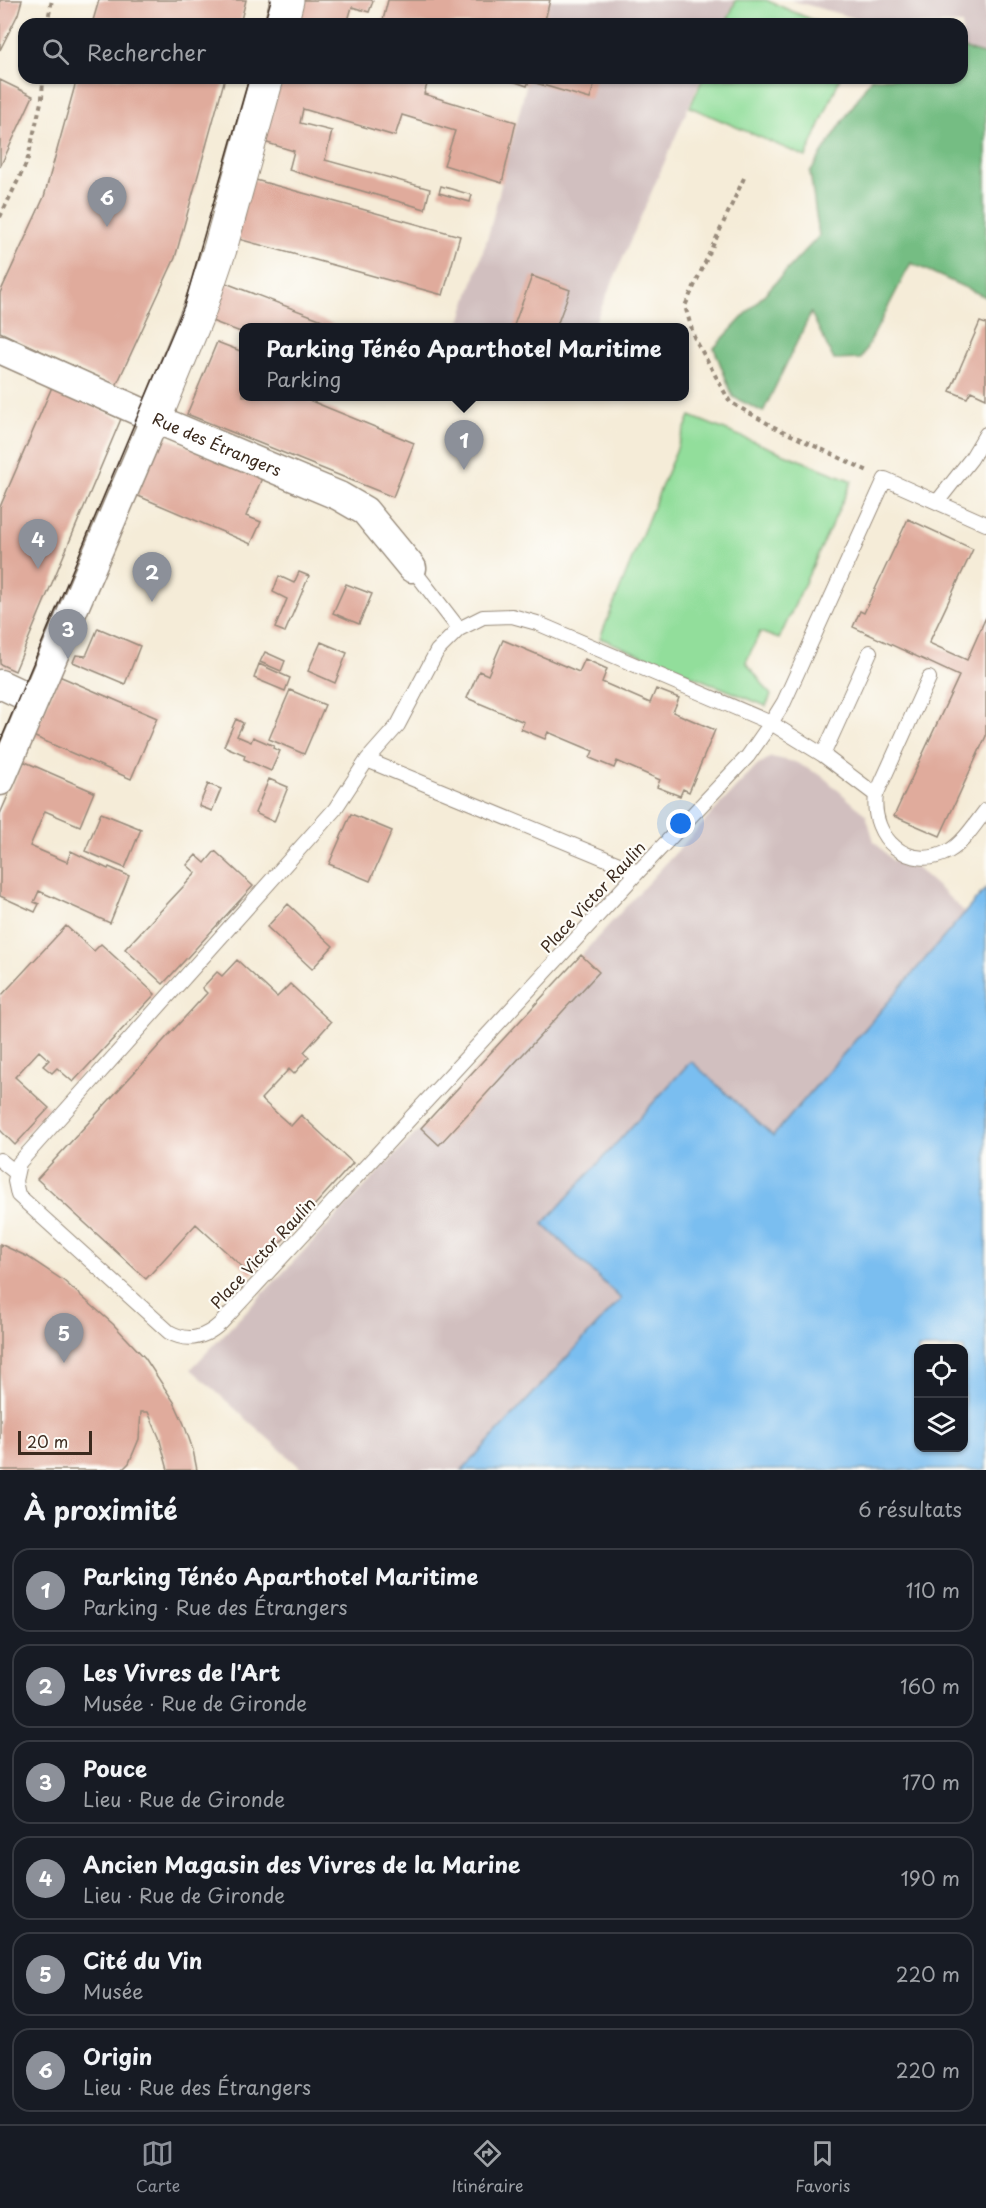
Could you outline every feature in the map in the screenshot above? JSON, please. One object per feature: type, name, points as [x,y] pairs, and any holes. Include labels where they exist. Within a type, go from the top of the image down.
[{"type":"street","points":[[282,18],[287,0]]},
{"type":"street","points":[[0,781],[200,308],[217,257],[265,84]]},
{"type":"street","name":"Rue des Étrangers","points":[[0,350],[339,496],[365,511],[411,568]]},
{"type":"street","points":[[0,684],[34,700]]},
{"type":"lane","points":[[937,502],[971,459],[986,434]]},
{"type":"lane","points":[[885,479],[986,524]]},
{"type":"lane","name":"Place Victor Raulin","points":[[15,1172],[18,1195],[169,1332],[185,1338],[205,1336],[212,1332],[748,756],[784,702],[885,479]]},
{"type":"lane","points":[[411,568],[459,629]]},
{"type":"lane","points":[[0,1160],[15,1172],[19,1162],[28,1151],[335,809],[367,760],[398,725],[437,651],[459,629],[483,617],[512,616],[537,623],[771,723],[823,755],[876,795]]},
{"type":"lane","points":[[823,755],[870,652]]},
{"type":"lane","points":[[929,678],[876,795],[876,818],[885,837],[894,847],[907,854],[924,857],[950,851],[960,843],[986,810]]},
{"type":"lane","points":[[367,760],[638,872]]},
{"type":"path","points":[[48,18],[52,0]]},
{"type":"path","points":[[0,218],[27,162],[43,84]]},
{"type":"path","points":[[744,178],[685,306],[694,337],[730,402],[772,426],[885,479]]},
{"type":"shaded area","points":[[549,0],[735,0],[728,18],[544,18]]},
{"type":"shaded area","points":[[790,0],[986,0],[986,55],[968,50],[968,18],[854,18]]},
{"type":"shaded area","points":[[526,84],[698,84],[595,323],[460,323],[489,233]]},
{"type":"shaded area","points":[[771,757],[795,762],[822,776],[866,815],[874,841],[892,860],[918,869],[965,912],[773,1136],[543,1223],[621,1298],[462,1470],[303,1470],[191,1369],[421,1128],[440,1144],[599,972],[581,955],[756,766]]},
{"type":"green space","points":[[736,0],[766,0],[808,18],[728,18]]},
{"type":"green space","points":[[968,50],[986,55],[986,297],[911,263],[861,359],[834,360],[811,313],[763,412],[733,397],[714,348],[819,236],[810,172],[867,84],[968,84]]},
{"type":"green space","points":[[700,84],[837,84],[806,157],[690,107]]},
{"type":"green space","points":[[690,416],[852,481],[779,639],[760,632],[746,662],[771,695],[766,706],[600,638]]},
{"type":"water","points":[[986,888],[986,1470],[462,1470],[621,1299],[543,1224],[691,1061],[773,1136]]},
{"type":"building","points":[[0,0],[22,0],[18,14],[0,50]]},
{"type":"building","points":[[99,0],[246,0],[242,18],[94,18]]},
{"type":"building","points":[[301,0],[373,1],[369,12],[352,7],[349,18],[296,18]]},
{"type":"building","points":[[388,0],[550,0],[546,18],[384,18]]},
{"type":"building","points":[[0,80],[33,96],[0,167]]},
{"type":"building","points":[[75,84],[223,84],[175,258],[116,386],[0,332],[0,293],[44,197]]},
{"type":"building","points":[[279,84],[427,84],[424,94],[516,122],[502,183],[444,165],[455,131],[402,115],[395,136],[303,109],[300,123],[332,131],[325,160],[430,189],[425,209],[289,170],[294,151],[264,142]]},
{"type":"building","points":[[539,84],[594,84],[590,99]]},
{"type":"building","points":[[252,179],[460,236],[443,295],[235,238]]},
{"type":"building","points":[[441,186],[472,195],[470,202],[439,193]]},
{"type":"building","points":[[532,276],[570,290],[558,323],[515,323]]},
{"type":"building","points":[[223,282],[330,323],[239,323],[239,331],[209,320]]},
{"type":"building","points":[[980,322],[986,324],[986,398],[971,391],[967,398],[950,391]]},
{"type":"building","points":[[217,342],[239,350],[239,401],[311,401],[414,443],[393,497],[187,414]]},
{"type":"building","points":[[52,387],[121,419],[15,671],[0,664],[0,507]]},
{"type":"building","points":[[161,435],[262,478],[246,516],[261,522],[251,544],[136,495]]},
{"type":"building","points":[[908,519],[973,549],[929,643],[967,660],[986,617],[986,736],[940,836],[894,816],[959,676],[853,627],[860,611],[864,613]]},
{"type":"building","points":[[299,572],[309,576],[285,632],[275,628],[287,599],[273,592],[279,576],[294,583]]},
{"type":"building","points":[[346,584],[372,594],[359,624],[333,613]]},
{"type":"building","points":[[98,628],[140,646],[125,684],[73,662],[76,655],[86,656]]},
{"type":"building","points":[[503,640],[579,672],[585,659],[607,669],[602,682],[650,703],[656,689],[679,698],[673,712],[715,730],[689,792],[683,789],[680,796],[657,787],[660,780],[617,761],[614,768],[590,758],[593,751],[548,732],[545,739],[521,729],[524,722],[467,698],[479,671],[488,675]]},
{"type":"building","points":[[321,642],[347,653],[335,683],[308,671]]},
{"type":"building","points":[[265,652],[285,661],[281,671],[260,662]]},
{"type":"building","points":[[259,664],[290,678],[285,691],[254,678]]},
{"type":"building","points":[[59,676],[157,718],[131,779],[33,736]]},
{"type":"building","points":[[290,690],[325,705],[304,754],[269,739]]},
{"type":"building","points":[[236,719],[243,723],[237,736],[251,742],[253,737],[280,751],[271,771],[244,759],[245,755],[224,746]]},
{"type":"building","points":[[23,761],[94,792],[80,826],[45,811],[30,846],[67,862],[71,851],[108,869],[109,867],[129,876],[110,923],[39,891],[34,902],[39,904],[35,912],[0,896],[0,814]]},
{"type":"building","points":[[269,779],[288,787],[274,822],[255,813]]},
{"type":"building","points":[[208,784],[221,789],[212,811],[199,806]]},
{"type":"building","points":[[101,813],[141,829],[125,868],[85,851]]},
{"type":"building","points":[[351,814],[392,831],[370,881],[329,864]]},
{"type":"building","points":[[215,851],[253,886],[163,984],[125,949],[196,873],[187,865],[196,855],[205,863]]},
{"type":"building","points":[[288,904],[333,946],[312,969],[267,927]]},
{"type":"building","points":[[66,926],[94,951],[101,944],[155,994],[73,1082],[57,1068],[52,1073],[43,1066],[49,1060],[39,1051],[15,1077],[49,1108],[15,1145],[0,1130],[0,997]]},
{"type":"building","points":[[581,955],[599,972],[439,1145],[421,1128]]},
{"type":"building","points":[[237,960],[277,997],[290,984],[331,1022],[304,1052],[309,1057],[294,1074],[289,1069],[261,1099],[291,1126],[301,1115],[353,1163],[251,1275],[196,1224],[146,1279],[37,1179],[207,993],[202,988],[217,972],[222,976]]},
{"type":"building","points":[[0,1244],[28,1257],[64,1281],[113,1324],[145,1358],[174,1402],[193,1450],[197,1470],[168,1470],[159,1437],[148,1412],[141,1412],[139,1439],[129,1463],[122,1470],[0,1470]]},
{"type":"tram line","points":[[266,18],[271,0]]},
{"type":"tram line","points":[[0,742],[184,306],[247,84]]},
{"type":"place","name":"Origin","points":[[107,227]]},
{"type":"place","name":"Parking Ténéo Aparthotel Maritime","points":[[464,470]]},
{"type":"place","name":"Ancien Magasin des Vivres de la Marine","points":[[38,569]]},
{"type":"place","name":"Les Vivres de l'Art","points":[[152,602]]},
{"type":"place","name":"Pouce","points":[[68,659]]},
{"type":"place","name":"Cité du Vin","points":[[64,1363]]}]
